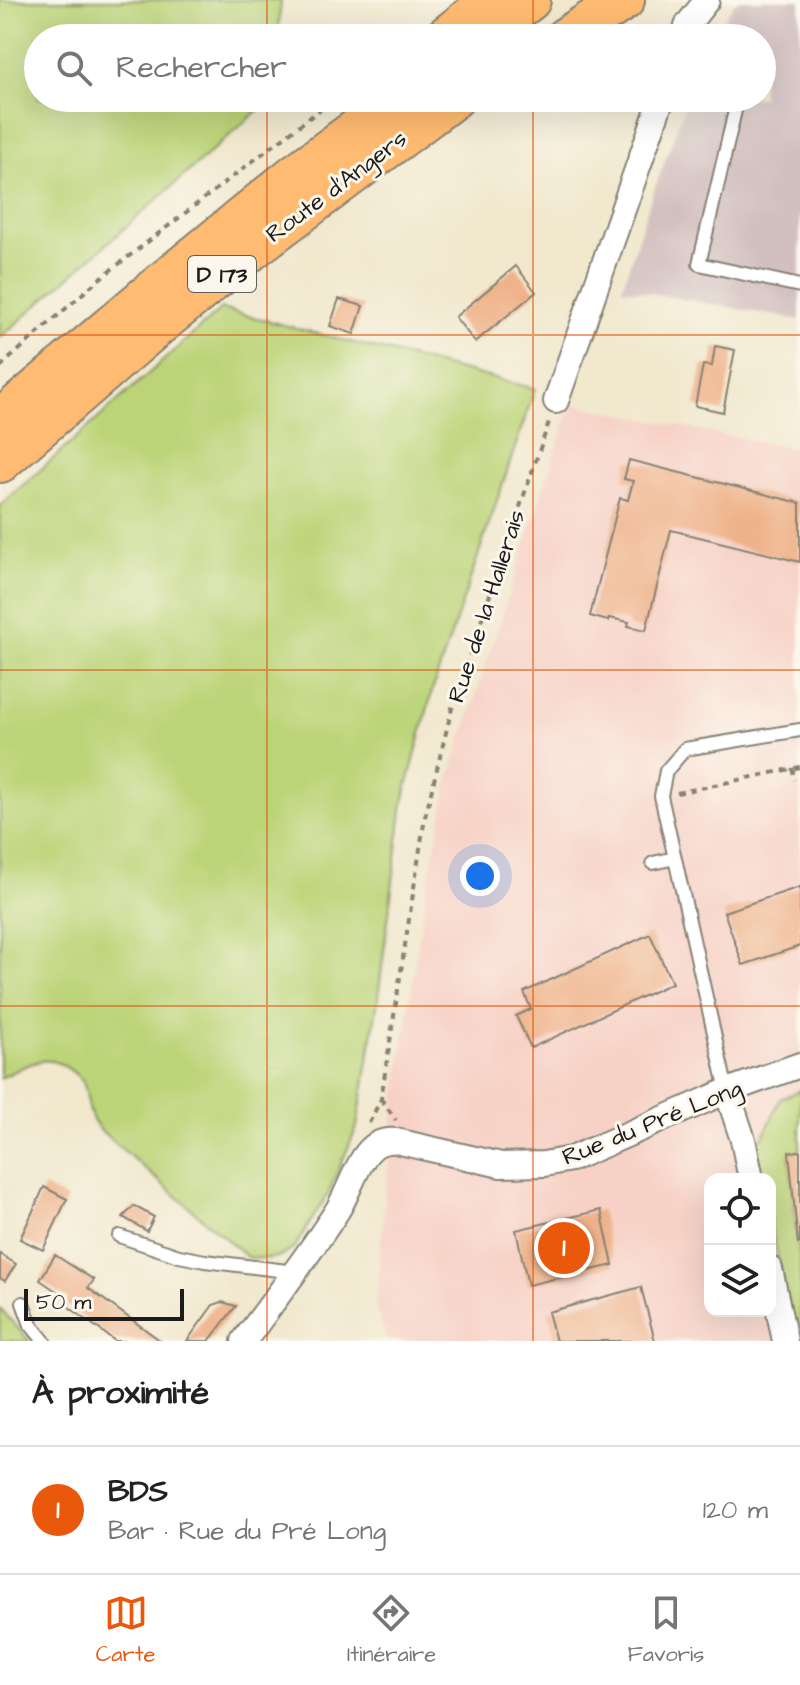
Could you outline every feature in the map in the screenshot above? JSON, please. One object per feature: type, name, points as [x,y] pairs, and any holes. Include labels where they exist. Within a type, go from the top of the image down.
[{"type":"highway","points":[[462,24],[492,0]]},
{"type":"highway","points":[[498,24],[530,0]]},
{"type":"highway","points":[[552,24],[584,0]]},
{"type":"highway","points":[[587,24],[624,0]]},
{"type":"highway","points":[[294,175],[314,141],[350,112]]},
{"type":"highway","name":"Route d'Angers","points":[[0,420],[294,175],[380,112]]},
{"type":"highway","name":"Route d'Angers","points":[[0,462],[155,328],[259,244],[435,112]]},
{"type":"street","points":[[688,24],[707,0]]},
{"type":"street","points":[[556,401],[657,112]]},
{"type":"street","name":"Rue du Pré Long","points":[[295,1272],[339,1208],[365,1155],[375,1145],[389,1140],[501,1165],[557,1162],[571,1159],[727,1091],[800,1065]]},
{"type":"street","points":[[727,1091],[750,1173]]},
{"type":"street","points":[[244,1341],[295,1272]]},
{"type":"street","points":[[776,1300],[785,1341]]},
{"type":"lane","points":[[735,112],[699,264],[800,286]]},
{"type":"lane","points":[[727,1091],[661,796],[666,771],[685,749],[800,730]]},
{"type":"lane","points":[[653,863],[675,858]]},
{"type":"lane","points":[[119,1236],[179,1256],[295,1272]]},
{"type":"lane","points":[[23,1303],[31,1325],[44,1341]]},
{"type":"path","points":[[0,367],[98,280],[316,112]]},
{"type":"path","name":"Rue de la Hallerais","points":[[366,1129],[381,1099],[425,817],[454,700],[556,401]]},
{"type":"path","points":[[661,796],[800,767]]},
{"type":"path","points":[[792,768],[795,780]]},
{"type":"shaded area","points":[[740,0],[800,0],[800,320],[622,288],[683,112],[776,112],[776,24],[721,24]]},
{"type":"shaded area","points":[[571,404],[800,450],[800,1341],[387,1341],[375,1305],[394,1105],[427,886],[450,775]]},
{"type":"green space","points":[[0,0],[281,0],[279,24],[24,24],[24,112],[256,112],[0,338]]},
{"type":"green space","points":[[221,309],[535,389],[433,688],[403,802],[377,1006],[357,1127],[328,1194],[294,1248],[283,1255],[266,1259],[247,1257],[99,1129],[91,1115],[83,1081],[64,1066],[55,1062],[37,1062],[0,1078],[0,506]]},
{"type":"green space","points":[[800,1090],[800,1151],[789,1153],[800,1264],[800,1336],[793,1331],[776,1249],[776,1173],[761,1173],[755,1143],[764,1136],[780,1099]]},
{"type":"green space","points":[[0,1309],[30,1341],[0,1341]]},
{"type":"building","points":[[516,266],[536,292],[475,342],[455,317]]},
{"type":"building","points":[[339,299],[363,306],[354,334],[330,326]]},
{"type":"building","points":[[715,346],[735,350],[723,412],[695,406],[703,365],[712,366]]},
{"type":"building","points":[[629,460],[800,503],[800,562],[671,530],[646,630],[628,626],[629,622],[590,616],[620,498],[628,500],[633,481],[624,479]]},
{"type":"building","points":[[800,887],[800,946],[743,965],[724,912]]},
{"type":"building","points":[[650,934],[672,983],[531,1048],[516,1016],[531,1009],[524,992]]},
{"type":"building","points":[[800,1151],[800,1243],[798,1244],[789,1152]]},
{"type":"building","points":[[44,1187],[67,1199],[43,1250],[20,1239]]},
{"type":"building","points":[[134,1206],[154,1217],[147,1231],[123,1217]]},
{"type":"building","points":[[601,1210],[613,1265],[528,1285],[516,1230]]},
{"type":"building","points":[[0,1254],[16,1264],[5,1281],[0,1278]]},
{"type":"building","points":[[55,1255],[94,1280],[88,1288],[161,1341],[115,1341],[65,1304],[68,1299],[40,1280]]},
{"type":"building","points":[[641,1287],[655,1341],[556,1341],[548,1312]]},
{"type":"building","points":[[222,1302],[236,1306],[209,1341],[187,1341],[213,1305]]},
{"type":"place","name":"BDS","points":[[564,1248]]}]
